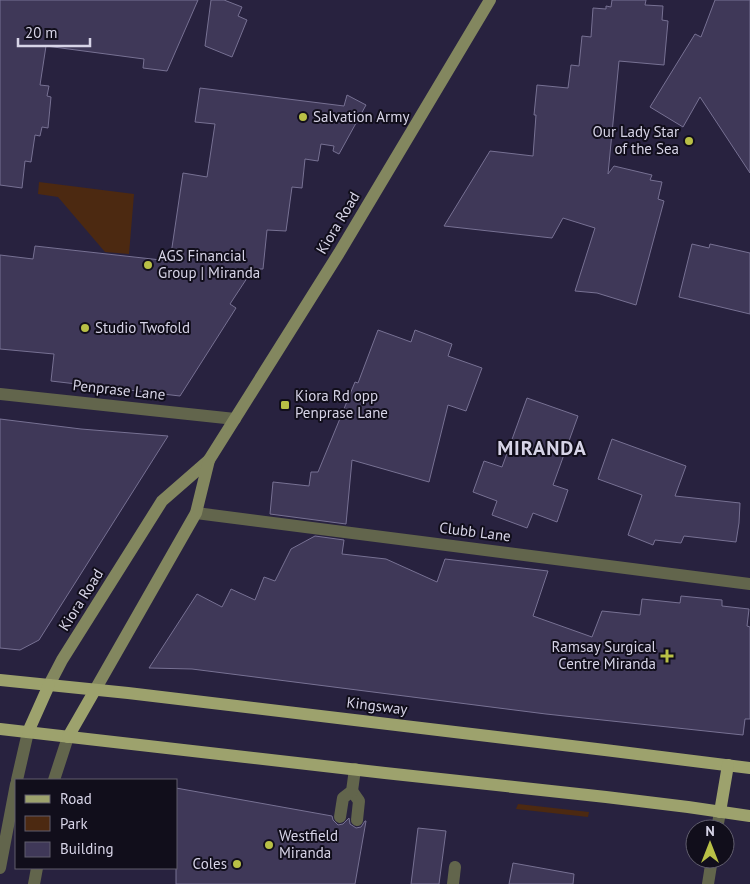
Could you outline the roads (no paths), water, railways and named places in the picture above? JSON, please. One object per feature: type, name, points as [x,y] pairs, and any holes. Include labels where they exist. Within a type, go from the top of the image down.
[{"type":"main road","name":"Kiora Road","points":[[28,732],[49,685],[66,654],[162,501],[209,460],[339,253],[490,0]]},
{"type":"main road","name":"Kiora Road","points":[[68,737],[196,513],[209,460]]},
{"type":"main road","name":"Kingsway","points":[[0,680],[596,748],[750,768]]},
{"type":"main road","points":[[0,729],[624,799],[750,816]]},
{"type":"main road","points":[[720,812],[728,765]]},
{"type":"street","name":"Penprase Lane","points":[[0,394],[235,419]]},
{"type":"street","name":"Clubb Lane","points":[[196,513],[750,584]]},
{"type":"street","name":"Kiora Road","points":[[17,779],[28,732]]},
{"type":"street","name":"Kiora Road","points":[[54,779],[68,737]]},
{"type":"street","points":[[340,817],[343,798],[352,790],[355,769]]},
{"type":"street","points":[[0,868],[15,789]]},
{"type":"street","points":[[352,790],[359,801],[357,820]]},
{"type":"street","points":[[719,819],[720,812]]},
{"type":"street","points":[[453,884],[455,867]]},
{"type":"street","points":[[34,884],[37,869]]},
{"type":"street","points":[[708,884],[710,869]]},
{"type":"place","name":"Salvation Army","points":[[303,117]]},
{"type":"place","name":"Our Lady Star of the Sea","points":[[689,141]]},
{"type":"place","name":"AGS Financial Group | Miranda","points":[[148,265]]},
{"type":"place","name":"Studio Twofold","points":[[85,328]]},
{"type":"place","name":"Kiora Rd opp Penprase Lane","points":[[285,405]]},
{"type":"place","name":"Ramsay Surgical Centre Miranda","points":[[667,656]]},
{"type":"place","name":"Westfield Miranda","points":[[269,845]]},
{"type":"place","name":"Coles","points":[[237,864]]},
{"type":"district","name":"MIRANDA","points":[[542,448]]}]
